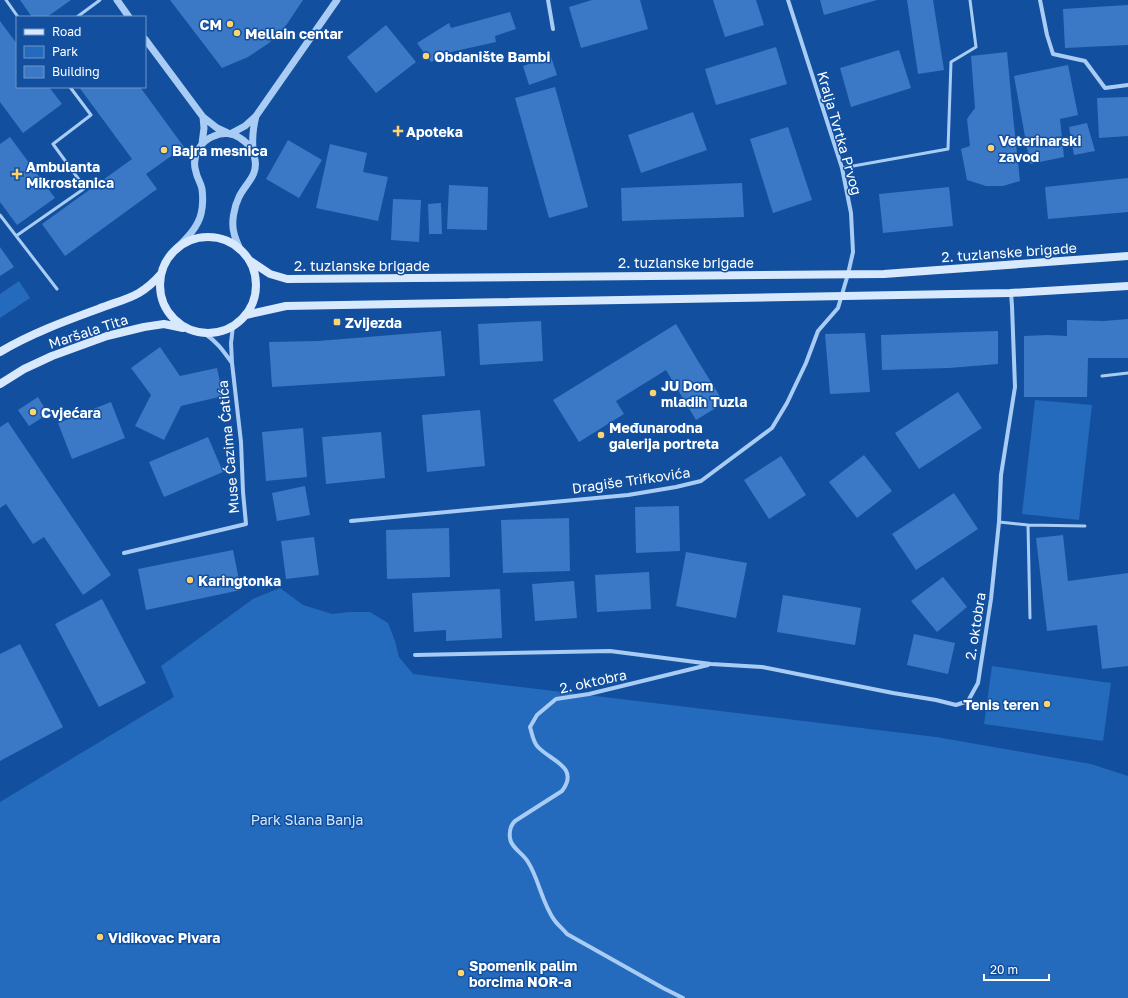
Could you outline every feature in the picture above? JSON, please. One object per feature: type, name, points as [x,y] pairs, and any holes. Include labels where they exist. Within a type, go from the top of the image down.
[{"type":"main road","points":[[208,237],[224,239],[239,247],[250,260],[255,273],[257,288],[253,302],[246,314],[233,326],[219,332],[204,333],[189,329],[177,322],[168,312],[162,300],[160,287],[162,273],[167,259],[177,248],[192,240],[208,237]]},
{"type":"main road","name":"2. tuzlanske brigade","points":[[250,260],[270,274],[287,279],[892,273],[1128,256]]},
{"type":"main road","name":"Maršala Tita","points":[[0,352],[10,346],[99,308],[128,299],[147,288],[162,273]]},
{"type":"main road","points":[[246,314],[286,306],[1010,293],[1128,286]]},
{"type":"main road","name":"Maršala Tita","points":[[0,384],[24,369],[52,356],[107,336],[164,324],[189,329]]},
{"type":"street","points":[[116,0],[128,16]]},
{"type":"street","points":[[177,248],[194,230],[201,214],[203,200],[200,181],[194,162],[196,152],[210,137],[219,134],[230,134],[245,126],[256,116],[337,0]]},
{"type":"street","points":[[548,0],[553,29]]},
{"type":"street","name":"Kralja Tvrtka Prvog","points":[[788,0],[842,168],[851,213],[853,252],[848,274]]},
{"type":"street","points":[[1040,0],[1047,35],[1053,54],[1085,61],[1105,88],[1128,85]]},
{"type":"street","points":[[146,40],[202,117],[217,128],[239,137],[247,143],[253,152]]},
{"type":"street","points":[[239,247],[233,231],[233,220],[238,198],[251,180],[255,171],[256,161],[253,152],[252,140],[256,116]]},
{"type":"street","points":[[202,117],[204,128],[202,144]]},
{"type":"street","name":"Dragiše Trifkovića","points":[[351,522],[628,495],[701,481],[772,428],[790,397],[806,363],[818,331],[838,308],[848,274]]},
{"type":"street","name":"2. oktobra","points":[[415,656],[610,651],[711,664],[762,667],[956,705],[968,701],[978,683],[991,599],[999,522],[1001,476],[1015,387],[1012,306],[1010,293]]},
{"type":"street","points":[[232,363],[231,343],[233,326]]},
{"type":"street","points":[[204,333],[220,346],[232,363]]},
{"type":"street","name":"Muse Ćazima Ćatića","points":[[124,553],[246,524],[241,442],[232,363]]},
{"type":"street","name":"2. oktobra","points":[[683,998],[567,934],[555,921],[548,909],[529,862],[512,843],[510,831],[511,825],[515,821],[562,790],[567,784],[567,772],[564,767],[538,748],[535,744],[530,727],[537,715],[556,699],[589,694],[711,664]]},
{"type":"lane","points":[[6,0],[17,16]]},
{"type":"lane","points":[[78,16],[100,0]]},
{"type":"lane","points":[[842,168],[948,149],[951,62],[976,47],[970,0]]},
{"type":"lane","points":[[16,236],[84,188],[53,144],[91,115],[71,88]]},
{"type":"lane","points":[[0,215],[57,289]]},
{"type":"lane","points":[[1102,376],[1128,373]]},
{"type":"lane","points":[[999,522],[1028,525],[1085,526]]},
{"type":"lane","points":[[1028,525],[1030,618]]},
{"type":"green space","points":[[19,281],[30,298],[0,318],[0,294]]},
{"type":"green space","points":[[1035,400],[1092,405],[1079,520],[1022,514]]},
{"type":"green space","name":"Park Slana Banja","points":[[280,588],[303,605],[332,614],[370,612],[388,623],[399,657],[413,674],[936,737],[1091,764],[1128,776],[1128,998],[0,998],[0,802],[174,697],[161,666],[253,599]]},
{"type":"green space","name":"Tenis teren","points":[[992,666],[1111,683],[1103,741],[984,724]]},
{"type":"building","points":[[20,0],[71,0],[48,16],[31,16]]},
{"type":"building","name":"Mellain centar","points":[[170,0],[303,0],[287,24],[269,43],[248,57],[222,68]]},
{"type":"building","points":[[592,0],[640,0],[648,29],[581,48],[569,7]]},
{"type":"building","points":[[713,0],[756,0],[764,25],[725,37]]},
{"type":"building","points":[[820,0],[877,0],[824,15]]},
{"type":"building","points":[[907,0],[933,0],[944,70],[918,74]]},
{"type":"building","points":[[1128,5],[1128,45],[1065,48],[1063,9]]},
{"type":"building","points":[[510,12],[516,29],[495,36],[496,42],[451,52],[431,62],[417,43],[449,23],[451,28]]},
{"type":"building","points":[[0,21],[16,43],[16,88],[50,88],[62,104],[23,133],[0,102]]},
{"type":"building","points":[[386,25],[416,62],[376,93],[347,57]]},
{"type":"building","points":[[776,47],[787,84],[716,105],[705,69]]},
{"type":"building","points":[[899,50],[911,88],[851,107],[840,68]]},
{"type":"building","points":[[1007,52],[1020,181],[1003,186],[986,186],[967,180],[961,149],[970,146],[967,119],[975,108],[971,56]]},
{"type":"building","points":[[551,57],[557,75],[529,85],[523,66]]},
{"type":"building","points":[[1068,65],[1078,115],[1060,119],[1064,157],[1030,164],[1014,76]]},
{"type":"building","points":[[555,87],[588,207],[549,218],[515,98]]},
{"type":"building","points":[[80,88],[141,88],[184,147],[146,174],[157,189],[65,256],[42,224],[132,159]]},
{"type":"building","points":[[1128,97],[1128,136],[1099,138],[1097,98]]},
{"type":"building","points":[[693,112],[707,150],[641,173],[628,135]]},
{"type":"building","points":[[1087,123],[1095,151],[1074,155],[1069,127]]},
{"type":"building","points":[[788,127],[812,200],[773,213],[750,139]]},
{"type":"building","points":[[10,137],[55,198],[17,225],[0,202],[0,144]]},
{"type":"building","points":[[288,140],[322,160],[299,198],[266,179]]},
{"type":"building","points":[[330,144],[367,153],[363,172],[388,177],[378,221],[316,208]]},
{"type":"building","points":[[1128,178],[1128,212],[1048,219],[1045,187]]},
{"type":"building","points":[[742,183],[744,217],[622,221],[621,188]]},
{"type":"building","points":[[449,185],[488,187],[487,230],[447,229]]},
{"type":"building","points":[[949,187],[953,226],[883,233],[879,194]]},
{"type":"building","points":[[393,199],[421,200],[419,242],[391,240]]},
{"type":"building","points":[[441,203],[442,234],[429,234],[428,204]]},
{"type":"building","points":[[0,247],[14,267],[0,276]]},
{"type":"building","points":[[1128,319],[1128,358],[1088,358],[1087,397],[1024,397],[1024,336],[1067,336],[1067,320],[1104,321]]},
{"type":"building","points":[[541,321],[543,361],[480,365],[478,324]]},
{"type":"building","points":[[676,324],[724,403],[696,420],[666,370],[616,401],[624,414],[579,442],[553,400]]},
{"type":"building","points":[[441,331],[445,376],[272,387],[269,342],[318,341]]},
{"type":"building","points":[[998,331],[998,364],[949,368],[882,370],[881,335]]},
{"type":"building","points":[[865,333],[870,392],[830,394],[825,334]]},
{"type":"building","points":[[160,347],[180,376],[217,368],[223,396],[181,406],[164,440],[135,426],[151,395],[131,368]]},
{"type":"building","points":[[958,392],[982,428],[919,469],[895,433]]},
{"type":"building","name":"Cvjećara","points":[[38,397],[48,414],[29,426],[18,410]]},
{"type":"building","points":[[111,402],[125,438],[72,459],[58,423]]},
{"type":"building","points":[[480,410],[485,466],[427,472],[422,415]]},
{"type":"building","points":[[8,422],[111,575],[83,595],[44,537],[33,544],[6,504],[0,508],[0,427]]},
{"type":"building","points":[[303,428],[307,477],[266,481],[262,432]]},
{"type":"building","points":[[381,432],[385,478],[326,484],[322,437]]},
{"type":"building","points":[[208,437],[223,472],[164,497],[149,462]]},
{"type":"building","points":[[864,455],[892,491],[857,518],[829,482]]},
{"type":"building","points":[[781,456],[806,495],[769,519],[744,480]]},
{"type":"building","points":[[305,486],[310,515],[277,521],[272,493]]},
{"type":"building","points":[[954,493],[978,529],[916,570],[892,534]]},
{"type":"building","points":[[679,506],[680,551],[636,553],[635,507]]},
{"type":"building","points":[[569,518],[570,571],[503,573],[501,520]]},
{"type":"building","points":[[449,528],[450,577],[387,579],[386,530]]},
{"type":"building","points":[[1063,535],[1068,581],[1128,573],[1128,666],[1102,669],[1097,625],[1047,631],[1036,538]]},
{"type":"building","points":[[314,537],[319,575],[286,579],[281,541]]},
{"type":"building","name":"Karingtonka","points":[[233,550],[241,590],[146,610],[138,569]]},
{"type":"building","points":[[686,552],[747,563],[736,618],[676,606]]},
{"type":"building","points":[[649,572],[651,609],[597,612],[595,575]]},
{"type":"building","points":[[943,577],[967,607],[937,632],[911,601]]},
{"type":"building","points":[[574,581],[577,618],[535,621],[532,584]]},
{"type":"building","points":[[500,589],[502,638],[446,641],[446,630],[414,632],[412,593]]},
{"type":"building","points":[[783,595],[861,608],[855,645],[777,632]]},
{"type":"building","points":[[102,599],[146,683],[99,707],[55,624]]},
{"type":"building","points":[[914,634],[955,643],[948,674],[907,665]]},
{"type":"building","points":[[20,644],[63,727],[0,761],[0,654]]},
{"type":"place","name":"CM","points":[[230,24]]},
{"type":"place","name":"Mellain centar","points":[[237,33]]},
{"type":"place","name":"Obdanište Bambi","points":[[426,56]]},
{"type":"place","name":"Apoteka","points":[[398,131]]},
{"type":"place","name":"Veterinarski zavod","points":[[991,148]]},
{"type":"place","name":"Bajra mesnica","points":[[164,150]]},
{"type":"place","name":"Ambulanta Mikrostanica","points":[[17,174]]},
{"type":"place","name":"Zvijezda","points":[[337,322]]},
{"type":"place","name":"JU Dom mladih Tuzla","points":[[653,393]]},
{"type":"place","name":"Cvjećara","points":[[33,412]]},
{"type":"place","name":"Međunarodna galerija portreta","points":[[601,435]]},
{"type":"place","name":"Karingtonka","points":[[190,580]]},
{"type":"place","name":"Tenis teren","points":[[1047,704]]},
{"type":"place","name":"Vidikovac Pivara","points":[[100,937]]},
{"type":"place","name":"Spomenik palim borcima NOR-a","points":[[461,973]]}]
